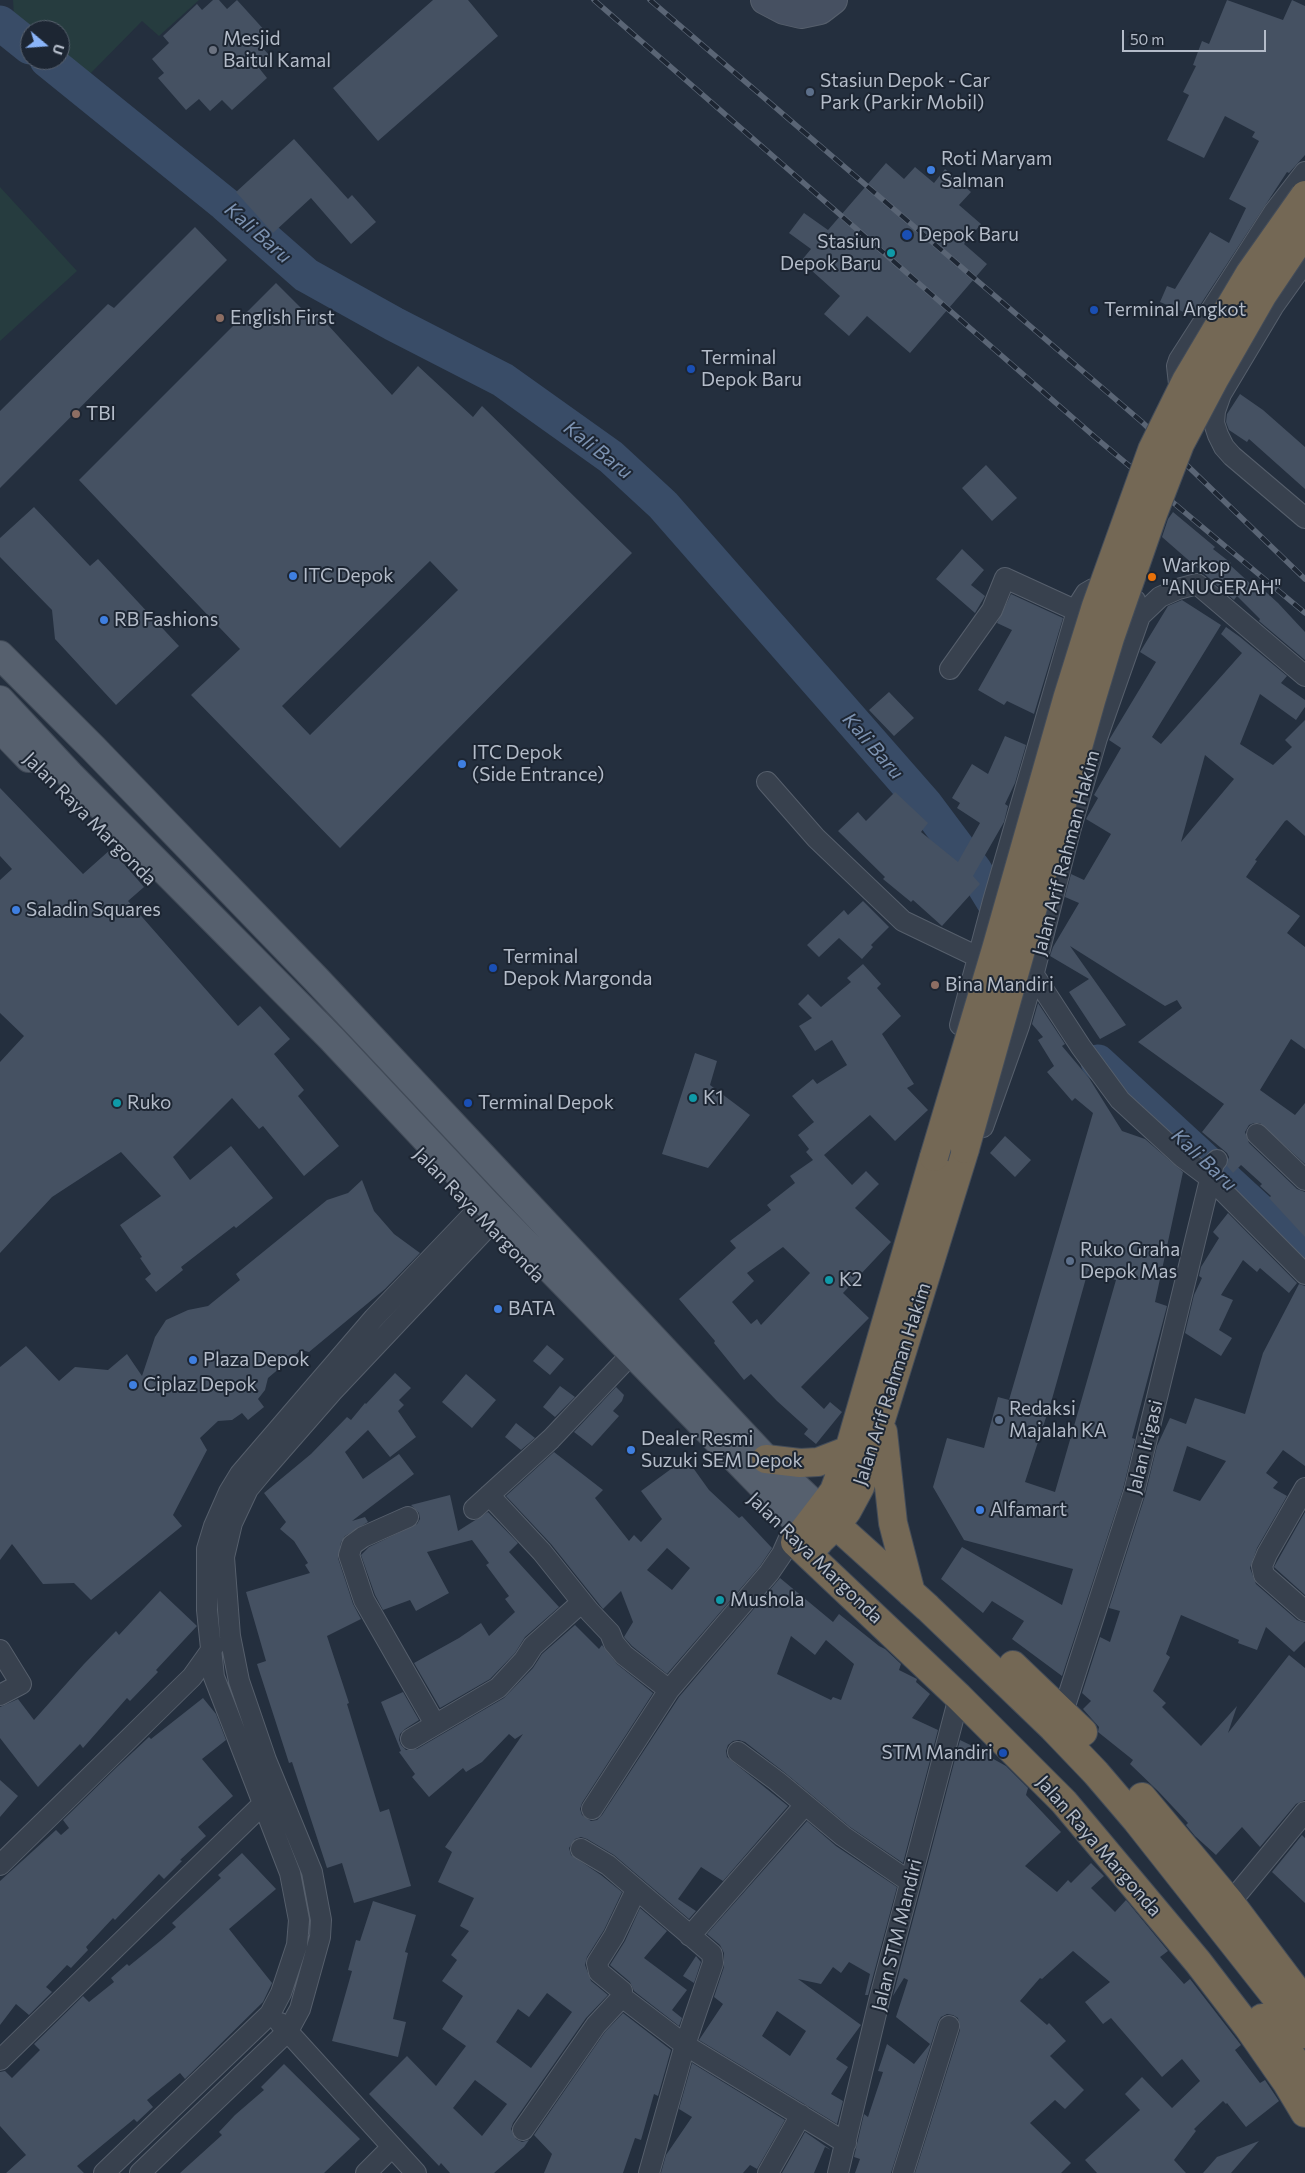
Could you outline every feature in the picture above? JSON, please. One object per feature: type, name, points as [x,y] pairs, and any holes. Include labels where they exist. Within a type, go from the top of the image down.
[{"type":"highway","name":"Jalan Arif Rahman Hakim","points":[[810,1534],[834,1491],[850,1450],[923,1192],[996,949],[1070,690],[1096,606],[1152,450],[1186,381],[1241,288],[1305,195]]},
{"type":"highway","name":"Jalan Arif Rahman Hakim","points":[[810,1534],[847,1511],[860,1488],[965,1149],[1091,701],[1110,638],[1153,514],[1180,444],[1210,386],[1262,296],[1305,232]]},
{"type":"highway","points":[[882,1418],[893,1523],[919,1601]]},
{"type":"highway","points":[[766,1459],[800,1463],[818,1462],[850,1450]]},
{"type":"highway","name":"Jalan Raya Margonda","points":[[810,1534],[919,1601],[966,1622],[1063,1712],[1144,1814],[1296,2055],[1305,2113]]},
{"type":"highway","name":"Jalan Raya Margonda","points":[[810,1534],[1071,1796],[1210,1950],[1296,2055]]},
{"type":"highway","name":"Jalan Raya Margonda","points":[[919,1601],[1053,1728],[1096,1773],[1144,1814],[1229,1901],[1305,2002]]},
{"type":"main road","name":"Jalan Raya Margonda","points":[[0,656],[93,748],[316,980],[766,1459],[810,1534]]},
{"type":"main road","name":"Jalan Raya Margonda","points":[[0,700],[260,978],[486,1214],[622,1364],[810,1534]]},
{"type":"main road","name":"Jalan Raya Margonda","points":[[0,728],[260,978]]},
{"type":"main road","name":"Jalan Raya Margonda","points":[[486,1214],[810,1534]]},
{"type":"street","points":[[765,0],[784,10],[801,14],[820,10],[833,0]]},
{"type":"street","points":[[1221,394],[1207,402],[1197,401],[1184,394],[1179,384],[1177,366],[1274,212],[1305,172]]},
{"type":"street","points":[[1305,262],[1273,308],[1221,394],[1215,411],[1214,423],[1224,447],[1232,456],[1305,518]]},
{"type":"street","points":[[950,669],[992,610],[1005,578],[1076,611]]},
{"type":"street","points":[[1140,616],[1160,598],[1178,589],[1197,584],[1305,676]]},
{"type":"street","name":"Jalan Arif Rahman Hakim","points":[[923,1192],[939,1100],[993,900],[1076,611],[1086,593],[1093,589],[1105,587],[1127,594],[1135,600],[1140,616],[1097,738],[1070,831],[1034,975],[1019,1026],[988,1115],[950,1199]]},
{"type":"street","points":[[767,782],[816,838],[903,921],[978,957]]},
{"type":"street","points":[[1034,975],[1081,1047],[1120,1100],[1182,1156],[1213,1168],[1305,1274]]},
{"type":"street","points":[[1257,1134],[1305,1180]]},
{"type":"street","name":"Jalan Irigasi","points":[[1063,1712],[1134,1492],[1213,1168]]},
{"type":"street","points":[[140,2173],[288,2031],[300,2009],[320,1937],[321,1920],[312,1872],[271,1798],[214,1677],[207,1610],[207,1549],[214,1526],[235,1498],[248,1489],[486,1214]]},
{"type":"street","points":[[474,1509],[551,1439],[622,1364]]},
{"type":"street","points":[[1305,1488],[1262,1566],[1264,1575],[1305,1611]]},
{"type":"street","points":[[489,1496],[542,1552],[582,1602],[610,1633],[614,1643],[624,1655],[670,1690]]},
{"type":"street","points":[[104,2173],[270,2014],[281,1993],[297,1945],[299,1920],[290,1873],[239,1681],[230,1636],[224,1557],[235,1498]]},
{"type":"street","points":[[408,1517],[363,1537],[352,1545],[349,1555],[364,1600],[435,1724]]},
{"type":"street","points":[[592,1808],[670,1690],[769,1573],[782,1554],[810,1534]]},
{"type":"street","points":[[411,1739],[498,1688],[524,1660],[533,1646],[582,1602]]},
{"type":"street","points":[[0,1865],[192,1677],[210,1648],[230,1636]]},
{"type":"street","points":[[0,1650],[21,1684],[0,1695]]},
{"type":"street","name":"Jalan STM Mandiri","points":[[838,2173],[910,1882],[965,1690]]},
{"type":"street","points":[[738,1752],[843,1836],[910,1882]]},
{"type":"street","points":[[0,2060],[271,1798]]},
{"type":"street","points":[[690,1936],[805,1805]]},
{"type":"street","points":[[1229,1901],[1239,1892],[1305,1812]]},
{"type":"street","points":[[581,1849],[608,1865],[712,1954],[713,1963],[685,2045],[649,2173]]},
{"type":"street","points":[[523,2130],[596,2025],[622,1997],[622,1991],[597,1968],[636,1890]]},
{"type":"street","points":[[622,1997],[685,2045],[846,2143]]},
{"type":"street","points":[[270,2014],[288,2031],[416,2173]]},
{"type":"street","points":[[903,2173],[949,2026]]},
{"type":"street","points":[[768,2173],[801,2115]]},
{"type":"street","points":[[366,2173],[392,2147]]},
{"type":"green space","points":[[13,0],[199,0],[159,36],[142,21],[85,79],[70,68],[70,20],[20,20],[20,30],[14,17]]},
{"type":"green space","points":[[0,187],[77,271],[0,341]]},
{"type":"building","name":"Mesjid Baitul Kamal","points":[[213,0],[219,0],[227,9],[237,0],[266,32],[256,41],[271,57],[259,68],[267,78],[232,110],[222,100],[210,111],[199,99],[186,110],[158,78],[164,73],[152,59],[169,43],[163,36],[197,4],[202,10]]},
{"type":"building","points":[[433,0],[468,0],[498,36],[378,141],[333,88]]},
{"type":"building","points":[[1227,0],[1283,20],[1292,0],[1305,6],[1305,155],[1289,173],[1287,172],[1193,316],[1160,302],[1167,286],[1175,289],[1210,232],[1229,243],[1246,208],[1229,199],[1259,141],[1252,137],[1255,132],[1225,116],[1204,158],[1167,140],[1189,95],[1183,92],[1196,66],[1193,65],[1202,41],[1209,44]]},
{"type":"building","points":[[294,139],[348,199],[352,195],[376,222],[351,244],[311,198],[273,233],[236,192]]},
{"type":"building","name":"Stasiun Depok Baru","points":[[886,163],[904,179],[915,167],[934,183],[945,169],[971,192],[959,205],[981,224],[964,244],[987,264],[910,353],[867,316],[849,336],[824,314],[840,296],[801,261],[811,249],[789,233],[804,213],[828,230]]},
{"type":"building","points":[[195,227],[227,260],[0,488],[0,411],[108,304],[114,308]]},
{"type":"building","name":"ITC Depok","points":[[276,283],[307,314],[317,313],[392,395],[418,366],[473,417],[482,406],[632,553],[340,848],[191,695],[240,649],[79,480]],"holes":[[[430,561],[458,590],[310,735],[282,706]]]},
{"type":"building","points":[[1240,394],[1263,410],[1305,447],[1305,489],[1249,439],[1247,442],[1229,430],[1226,422],[1227,414]]},
{"type":"building","points":[[986,465],[1017,498],[992,521],[962,488]]},
{"type":"building","name":"RB Fashions","points":[[34,507],[90,566],[98,559],[179,646],[116,705],[55,639],[52,610],[0,557],[0,538]]},
{"type":"building","points":[[1173,512],[1215,547],[1213,549],[1231,563],[1230,565],[1252,585],[1255,582],[1305,632],[1305,660],[1259,621],[1260,619],[1237,596],[1234,600],[1162,537],[1168,519]]},
{"type":"building","points":[[962,549],[984,570],[971,585],[985,596],[975,613],[936,579]]},
{"type":"building","points":[[1011,594],[1063,618],[1034,714],[1007,701],[1004,705],[978,690],[1012,630],[997,623]]},
{"type":"building","points":[[1182,600],[1221,625],[1152,737],[1161,744],[1242,653],[1221,634],[1226,627],[1287,676],[1281,683],[1305,700],[1305,707],[1296,720],[1260,694],[1240,744],[1273,765],[1292,747],[1285,740],[1305,720],[1305,836],[1287,820],[1285,821],[1255,860],[1257,861],[1246,877],[1300,916],[1287,933],[1305,947],[1305,1049],[1291,1039],[1260,1090],[1295,1115],[1305,1103],[1305,1164],[1260,1123],[1249,1125],[1245,1132],[1249,1143],[1297,1189],[1305,1192],[1305,1237],[1269,1198],[1271,1196],[1260,1186],[1262,1184],[1241,1165],[1233,1173],[1227,1166],[1229,1157],[1227,1153],[1202,1132],[1224,1104],[1138,1042],[1182,1008],[1177,1000],[1165,1006],[1070,946],[1126,1025],[1100,1039],[1069,992],[1089,979],[1050,956],[1053,947],[1079,903],[1065,897],[1071,874],[1084,880],[1111,834],[1086,819],[1098,798],[1094,795],[1121,748],[1109,740],[1156,662],[1140,652],[1168,606]],"holes":[[[1205,755],[1234,779],[1181,842]]]},
{"type":"building","points":[[889,692],[914,718],[894,736],[869,710]]},
{"type":"building","points":[[1005,736],[1026,745],[1015,783],[1005,804],[1008,806],[1004,822],[973,876],[980,884],[942,926],[913,900],[911,902],[883,879],[885,877],[838,831],[858,812],[866,821],[895,792],[928,823],[921,832],[958,862],[980,823],[957,808],[960,803],[952,798],[972,764],[988,774]]},
{"type":"building","points":[[0,788],[83,874],[111,849],[144,887],[128,901],[238,1026],[260,1006],[290,1039],[274,1054],[304,1090],[298,1096],[339,1146],[304,1176],[263,1126],[259,1129],[232,1098],[173,1157],[190,1180],[231,1146],[273,1198],[236,1228],[234,1226],[181,1267],[183,1270],[156,1292],[145,1279],[151,1274],[140,1258],[142,1257],[120,1225],[161,1196],[121,1152],[52,1197],[0,1253],[0,1062],[24,1036],[0,1013],[0,880],[12,869],[0,856]]},
{"type":"building","points":[[863,901],[889,927],[871,945],[873,947],[862,959],[839,938],[819,957],[807,945],[844,910],[848,915]]},
{"type":"building","points":[[863,964],[881,984],[877,988],[901,1016],[882,1034],[914,1084],[907,1088],[928,1110],[895,1141],[870,1115],[824,1155],[852,1185],[866,1171],[879,1184],[855,1208],[891,1242],[843,1293],[869,1318],[801,1387],[824,1409],[830,1402],[842,1412],[816,1444],[804,1434],[808,1429],[751,1374],[744,1380],[714,1343],[715,1341],[679,1299],[736,1248],[730,1241],[771,1210],[767,1205],[795,1183],[790,1176],[813,1160],[806,1152],[809,1149],[798,1135],[814,1122],[792,1096],[813,1079],[817,1084],[847,1065],[832,1040],[815,1051],[799,1026],[812,1018],[798,1004],[808,994],[821,1007],[851,982],[847,978]],"holes":[[[783,1247],[810,1273],[761,1325],[757,1319],[751,1324],[732,1302],[754,1281],[747,1273]]]},
{"type":"building","points":[[1038,1003],[1065,1044],[1062,1046],[1089,1078],[1122,1131],[1145,1139],[1183,1172],[1155,1302],[1167,1306],[1132,1438],[1135,1439],[1123,1489],[1062,1676],[1012,1639],[1024,1621],[992,1601],[983,1613],[941,1579],[962,1547],[1062,1605],[1073,1569],[964,1540],[933,1487],[947,1438],[984,1448],[998,1397],[1009,1400],[1093,1113],[1075,1098],[1072,1101],[1047,1072],[1054,1066],[1038,1040],[1043,1037],[1032,1024]],"holes":[[[1088,1271],[1116,1280],[1055,1492],[1025,1482],[1052,1399]]]},
{"type":"building","name":"K1","points":[[695,1053],[717,1061],[710,1085],[750,1115],[708,1168],[662,1154]]},
{"type":"building","points":[[1005,1136],[1031,1160],[1015,1177],[990,1153]]},
{"type":"building","name":"Ciplaz Depok","points":[[362,1180],[374,1211],[394,1234],[420,1253],[385,1289],[309,1352],[301,1350],[268,1378],[265,1390],[258,1399],[264,1407],[248,1420],[242,1413],[232,1420],[218,1421],[200,1438],[207,1450],[173,1515],[182,1526],[91,1600],[74,1583],[43,1584],[12,1544],[0,1560],[0,1367],[26,1346],[59,1381],[75,1367],[108,1370],[127,1354],[142,1376],[155,1337],[166,1320],[188,1310],[208,1306],[240,1280],[236,1274],[327,1200],[348,1193]]},
{"type":"building","points":[[1228,1213],[1297,1283],[1289,1293],[1260,1268],[1257,1272],[1243,1260],[1221,1295],[1233,1300],[1219,1330],[1232,1338],[1221,1356],[1185,1333],[1194,1295],[1202,1278],[1199,1276],[1201,1267],[1219,1238],[1213,1232]]},
{"type":"building","points":[[1299,1284],[1305,1286],[1305,1466],[1283,1450],[1266,1473],[1278,1482],[1273,1488],[1287,1496],[1257,1548],[1250,1568],[1256,1584],[1297,1620],[1305,1623],[1305,1641],[1294,1652],[1266,1627],[1257,1650],[1238,1643],[1239,1640],[1181,1615],[1166,1654],[1170,1657],[1153,1691],[1166,1703],[1162,1707],[1201,1746],[1237,1706],[1228,1733],[1289,1655],[1305,1668],[1305,1800],[1296,1804],[1260,1847],[1242,1827],[1216,1855],[1195,1836],[1186,1825],[1188,1823],[1130,1764],[1133,1760],[1098,1732],[1099,1727],[1083,1709],[1091,1701],[1082,1693],[1100,1637],[1110,1642],[1120,1611],[1109,1608],[1145,1496],[1157,1446],[1170,1418],[1186,1424],[1195,1398],[1245,1414],[1263,1353]],"holes":[[[1187,1446],[1226,1461],[1200,1501],[1173,1491]]]},
{"type":"building","points":[[547,1345],[564,1359],[550,1375],[533,1361]]},
{"type":"building","points":[[395,1373],[411,1388],[399,1400],[404,1405],[398,1411],[416,1437],[390,1457],[368,1430],[345,1452],[363,1479],[399,1454],[414,1474],[352,1521],[365,1517],[368,1522],[345,1536],[341,1542],[338,1558],[353,1604],[361,1619],[327,1636],[349,1703],[347,1704],[380,1812],[389,1809],[411,1886],[354,1903],[342,1863],[327,1868],[292,1762],[289,1763],[257,1664],[266,1661],[246,1592],[310,1573],[305,1565],[308,1563],[294,1541],[280,1529],[286,1522],[264,1493],[311,1454],[347,1417],[351,1420]]},
{"type":"building","points":[[466,1374],[496,1400],[472,1428],[442,1402]]},
{"type":"building","points":[[560,1386],[575,1397],[555,1417],[543,1407]]},
{"type":"building","points":[[616,1387],[624,1395],[622,1401],[613,1411],[619,1416],[592,1446],[574,1432]]},
{"type":"building","points":[[516,1423],[535,1438],[521,1450],[505,1437]]},
{"type":"building","points":[[554,1452],[603,1490],[595,1498],[629,1541],[634,1535],[641,1542],[662,1519],[641,1491],[686,1458],[709,1490],[739,1518],[742,1516],[772,1548],[760,1566],[667,1674],[632,1646],[624,1637],[633,1622],[621,1591],[603,1609],[551,1544],[506,1496]],"holes":[[[667,1548],[690,1568],[672,1590],[647,1570]]]},
{"type":"building","points":[[450,1495],[458,1531],[488,1512],[518,1543],[509,1552],[559,1607],[525,1637],[515,1653],[490,1679],[440,1708],[414,1663],[459,1638],[481,1623],[489,1636],[515,1612],[505,1599],[509,1596],[486,1565],[489,1563],[472,1540],[427,1552],[449,1593],[416,1611],[410,1600],[383,1610],[375,1595],[361,1555],[369,1547],[417,1524],[420,1519],[419,1513],[411,1505]]},
{"type":"building","points":[[1305,1512],[1305,1595],[1274,1567]]},
{"type":"building","points":[[780,1578],[833,1622],[839,1614],[885,1649],[901,1664],[899,1670],[917,1679],[916,1682],[930,1694],[912,1718],[938,1730],[903,1863],[850,1827],[784,1772],[745,1742],[739,1740],[733,1741],[728,1745],[727,1757],[788,1806],[723,1881],[701,1867],[678,1899],[696,1911],[689,1919],[614,1855],[587,1839],[581,1837],[575,1839],[569,1848],[571,1855],[622,1892],[604,1930],[587,1957],[585,1965],[591,1981],[608,1995],[586,2018],[513,2123],[511,2129],[516,2139],[522,2142],[529,2140],[524,2147],[494,2173],[450,2173],[441,2163],[439,2166],[369,2094],[407,2056],[436,2086],[466,2046],[442,2029],[463,1996],[442,1981],[457,1960],[451,1955],[469,1931],[460,1926],[474,1898],[438,1882],[452,1852],[445,1847],[523,1734],[515,1739],[509,1734],[482,1762],[466,1772],[463,1768],[429,1797],[412,1777],[415,1774],[399,1752],[401,1751],[381,1702],[403,1692],[419,1720],[400,1734],[399,1740],[406,1750],[417,1749],[504,1698],[533,1668],[542,1654],[575,1625],[599,1649],[602,1645],[617,1664],[653,1693],[582,1803],[580,1809],[582,1815],[591,1821],[597,1820],[602,1815],[679,1697]],"holes":[[[791,1636],[815,1655],[826,1640],[854,1664],[841,1700],[833,1697],[831,1700],[777,1674]],[[547,1993],[572,2012],[531,2068],[496,2042],[518,2009],[529,2017]],[[475,2080],[507,2104],[482,2136],[453,2108]]]},
{"type":"building","points":[[160,1591],[197,1626],[156,1670],[158,1672],[130,1701],[127,1698],[83,1748],[80,1744],[38,1787],[0,1738],[0,1707],[18,1699],[34,1720],[116,1631],[119,1635]]},
{"type":"building","points":[[203,1698],[216,1714],[226,1740],[202,1759],[233,1796],[198,1827],[206,1836],[180,1860],[182,1861],[164,1879],[159,1874],[115,1920],[113,1918],[86,1947],[88,1950],[71,1968],[67,1965],[46,1987],[52,1992],[29,2015],[16,2004],[0,2025],[0,1881],[56,1830],[61,1835],[69,1828],[63,1820],[149,1737],[151,1739]]},
{"type":"building","points":[[960,1740],[989,1754],[988,1756],[1006,1766],[1028,1788],[1026,1795],[1061,1832],[1025,1866],[1057,1892],[1068,1880],[1071,1883],[1091,1863],[1104,1876],[1091,1888],[1115,1912],[1126,1900],[1168,1951],[1160,1957],[1184,1984],[1190,1979],[1241,2045],[1235,2050],[1260,2083],[1265,2080],[1279,2101],[1246,2127],[1227,2103],[1223,2101],[1194,2129],[1196,2131],[1174,2160],[1186,2173],[1097,2173],[1085,2160],[1140,2110],[1125,2094],[1142,2077],[1172,2108],[1200,2081],[1182,2059],[1162,2077],[1111,2018],[1103,2024],[1085,2002],[1110,1982],[1073,1951],[1042,1979],[1040,1978],[1020,2001],[1047,2025],[1049,2023],[1066,2041],[1050,2056],[1084,2090],[1065,2109],[1055,2100],[1030,2123],[1071,2163],[1061,2173],[915,2173],[960,2030],[958,2018],[947,2014],[941,2017],[938,2022],[891,2173],[855,2173],[860,2159],[854,2157],[864,2114],[868,2117],[883,2072],[878,2071],[887,2044],[914,2064],[930,2044],[896,2017],[908,1980],[904,1978],[893,1996]]},
{"type":"building","points":[[0,1780],[18,1796],[0,1817]]},
{"type":"building","points":[[807,1821],[836,1846],[897,1887],[868,1995],[865,1995],[870,1974],[849,1962],[841,1973],[833,1967],[821,1984],[798,1979],[861,2025],[836,2059],[848,2067],[831,2094],[843,2101],[837,2124],[699,2040],[723,2004],[714,1997],[724,1967],[724,1953],[720,1945],[707,1934]],"holes":[[[777,2011],[806,2031],[790,2056],[762,2036]]]},
{"type":"building","points":[[1302,1835],[1305,1838],[1305,1903],[1272,1872]]},
{"type":"building","points":[[242,1853],[276,1889],[229,1929],[272,1983],[263,2002],[185,2079],[180,2073],[147,2100],[153,2107],[137,2122],[134,2119],[77,2166],[84,2173],[6,2173],[26,2155],[0,2126],[0,2072],[5,2071],[12,2078],[40,2050],[34,2044],[83,1996],[89,2002],[114,1982],[111,1978],[127,1964],[129,1966],[176,1927],[172,1923],[221,1878],[218,1875]]},
{"type":"building","points":[[373,1901],[416,1915],[405,1952],[408,1953],[393,2019],[406,2022],[398,2057],[332,2041],[352,1971],[348,1970],[356,1940],[360,1941]]},
{"type":"building","points":[[640,1908],[667,1931],[644,1958],[687,1990],[672,2010],[682,2018],[679,2026],[634,1991],[630,1982],[610,1965],[625,1941]]},
{"type":"building","points":[[696,1956],[701,1962],[694,1983],[683,1976]]},
{"type":"building","points":[[623,2013],[671,2050],[658,2096],[654,2094],[641,2140],[635,2138],[623,2173],[544,2173],[552,2154],[534,2135],[605,2032]]},
{"type":"building","points":[[692,2063],[785,2120],[757,2169],[750,2165],[743,2173],[661,2173],[666,2155],[692,2117],[679,2109]]},
{"type":"building","points":[[284,2064],[360,2139],[324,2173],[180,2173],[222,2135],[219,2132],[235,2115],[264,2090],[261,2087]]},
{"type":"building","points":[[805,2132],[831,2150],[825,2147],[814,2173],[782,2173]]},
{"type":"building","points":[[1259,2141],[1231,2173],[1203,2173],[1217,2157]]},
{"type":"waterway","name":"Kali Baru","points":[[0,23],[20,39]]},
{"type":"waterway","name":"Kali Baru","points":[[59,70],[225,204],[306,275],[394,324],[503,380],[611,457],[663,505],[925,804],[975,871],[1011,930]]},
{"type":"waterway","name":"Kali Baru","points":[[1098,1062],[1265,1216],[1305,1262]]},
{"type":"railway","points":[[594,0],[1096,438],[1305,613]]},
{"type":"railway","points":[[650,0],[1142,422],[1305,579]]},
{"type":"place","name":"Mesjid Baitul Kamal","points":[[213,50]]},
{"type":"place","name":"Stasiun Depok - Car Park (Parkir Mobil)","points":[[810,92]]},
{"type":"place","name":"Roti Maryam Salman","points":[[931,170]]},
{"type":"place","name":"Depok Baru","points":[[907,235]]},
{"type":"place","name":"Stasiun Depok Baru","points":[[891,253]]},
{"type":"place","name":"Terminal Angkot","points":[[1094,310]]},
{"type":"place","name":"English First","points":[[220,318]]},
{"type":"place","name":"Terminal Depok Baru","points":[[691,369]]},
{"type":"place","name":"TBI","points":[[76,414]]},
{"type":"place","name":"ITC Depok","points":[[293,576]]},
{"type":"place","name":"Warkop \"ANUGERAH\"","points":[[1152,577]]},
{"type":"place","name":"RB Fashions","points":[[104,620]]},
{"type":"place","name":"ITC Depok (Side Entrance)","points":[[462,764]]},
{"type":"place","name":"Saladin Squares","points":[[16,910]]},
{"type":"place","name":"Terminal Depok Margonda","points":[[493,968]]},
{"type":"place","name":"Bina Mandiri","points":[[935,985]]},
{"type":"place","name":"K1","points":[[693,1098]]},
{"type":"place","name":"Ruko","points":[[117,1103]]},
{"type":"place","name":"Terminal Depok","points":[[468,1103]]},
{"type":"place","name":"Ruko Graha Depok Mas","points":[[1070,1261]]},
{"type":"place","name":"K2","points":[[829,1280]]},
{"type":"place","name":"BATA","points":[[498,1309]]},
{"type":"place","name":"Plaza Depok","points":[[193,1360]]},
{"type":"place","name":"Ciplaz Depok","points":[[133,1385]]},
{"type":"place","name":"Redaksi Majalah KA","points":[[999,1420]]},
{"type":"place","name":"Dealer Resmi Suzuki SEM Depok","points":[[631,1450]]},
{"type":"place","name":"Alfamart","points":[[980,1510]]},
{"type":"place","name":"Mushola","points":[[720,1600]]},
{"type":"place","name":"STM Mandiri","points":[[1003,1753]]}]
